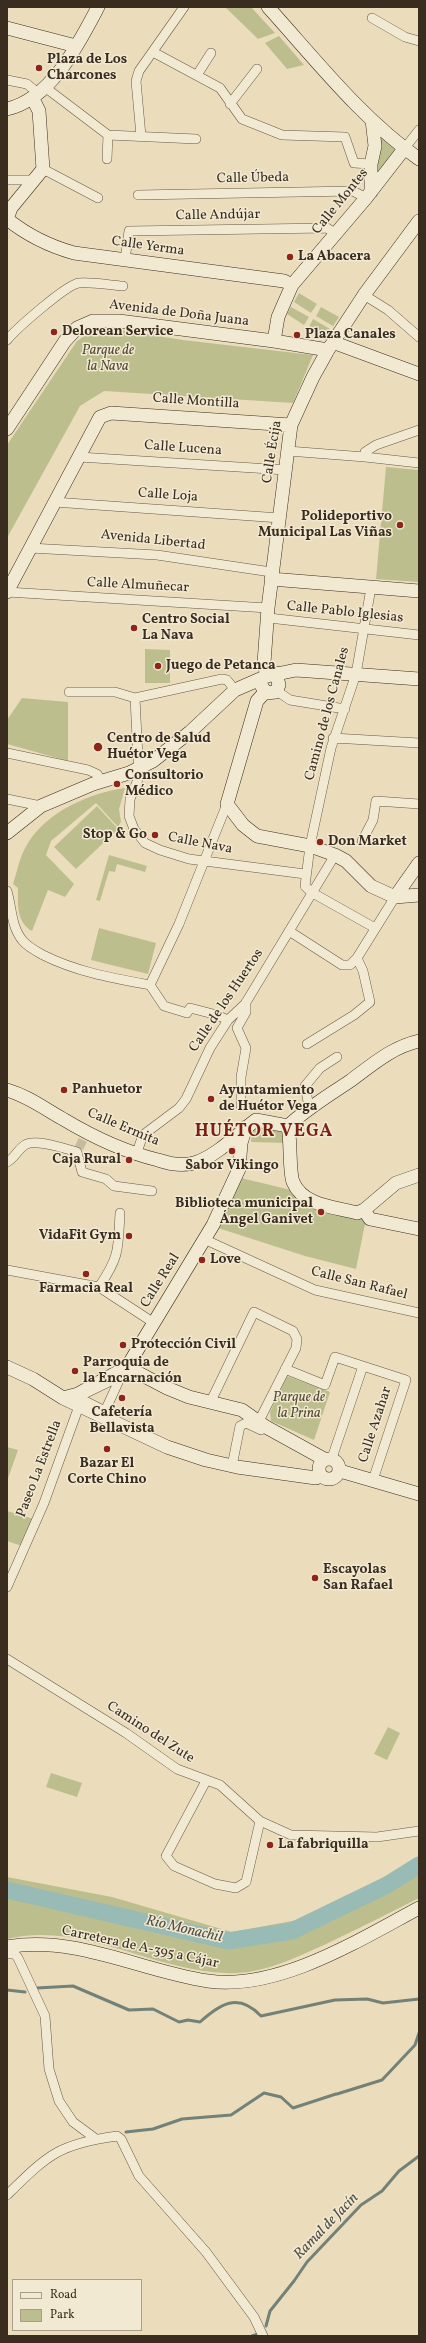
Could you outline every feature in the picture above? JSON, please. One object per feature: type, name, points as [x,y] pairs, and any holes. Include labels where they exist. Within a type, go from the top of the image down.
[{"type":"street","points":[[7,109],[39,93],[76,46],[98,7]]},
{"type":"street","points":[[141,136],[136,81],[139,71],[184,7]]},
{"type":"street","points":[[268,7],[372,120],[404,149],[419,159]]},
{"type":"street","points":[[372,18],[406,37],[419,41]]},
{"type":"street","points":[[7,28],[76,46]]},
{"type":"street","points":[[153,52],[220,88],[242,119],[282,135],[345,137],[354,163],[371,164]]},
{"type":"street","points":[[197,75],[211,53]]},
{"type":"street","points":[[230,104],[257,70]]},
{"type":"street","points":[[7,80],[27,84],[39,93],[108,134],[196,139]]},
{"type":"street","points":[[7,219],[11,208],[43,169],[39,93]]},
{"type":"street","points":[[368,195],[371,164],[375,146],[372,120]]},
{"type":"street","name":"Calle Montes","points":[[274,341],[278,317],[292,285],[368,195],[419,130]]},
{"type":"street","points":[[107,159],[108,134]]},
{"type":"street","points":[[43,169],[98,198]]},
{"type":"street","points":[[7,180],[34,180]]},
{"type":"street","name":"Calle Úbeda","points":[[138,195],[354,191],[368,195]]},
{"type":"street","name":"Calle Yerma","points":[[7,219],[21,230],[64,250],[125,260],[284,281],[292,285]]},
{"type":"street","name":"Calle Écija","points":[[267,676],[264,663],[271,575],[280,518],[291,425],[313,377],[364,295],[419,221]]},
{"type":"street","name":"Calle Andújar","points":[[125,260],[128,231],[327,228],[336,234]]},
{"type":"street","points":[[7,340],[15,331],[45,306],[78,283],[123,286]]},
{"type":"street","points":[[364,295],[388,310],[419,337]]},
{"type":"street","name":"Avenida de Doña Juana","points":[[7,429],[65,341],[76,328],[93,321],[119,321],[332,347],[419,374]]},
{"type":"street","name":"Calle Montilla","points":[[79,457],[100,417],[111,413],[291,425]]},
{"type":"street","points":[[365,457],[366,452],[376,445],[419,430]]},
{"type":"street","points":[[288,451],[419,463]]},
{"type":"street","points":[[7,592],[79,457]]},
{"type":"street","name":"Calle Lucena","points":[[79,457],[286,470]]},
{"type":"street","name":"Calle Loja","points":[[54,502],[280,518]]},
{"type":"street","name":"Avenida Libertad","points":[[30,548],[157,554],[271,575],[370,588],[419,591]]},
{"type":"street","name":"Camino de los Canales","points":[[311,892],[305,886],[305,874],[310,846],[333,738],[345,709],[356,674],[370,588]]},
{"type":"street","name":"Calle Almuñecar","points":[[7,592],[268,613]]},
{"type":"street","name":"Calle Pablo Iglesias","points":[[268,613],[364,630],[419,635]]},
{"type":"street","points":[[7,833],[41,806],[101,781],[138,770],[153,761],[190,732],[235,690],[267,676],[296,670],[419,679]]},
{"type":"street","points":[[150,985],[179,924],[227,804],[257,701],[279,685],[267,676]]},
{"type":"street","points":[[267,676],[271,692]]},
{"type":"street","points":[[69,692],[115,692],[135,698],[222,679],[227,680],[235,690]]},
{"type":"street","points":[[271,692],[290,700],[345,709]]},
{"type":"street","name":"Calle Nava","points":[[135,698],[139,777],[130,799],[129,816],[134,829],[145,842],[160,850],[205,861],[305,874]]},
{"type":"street","points":[[333,738],[419,744]]},
{"type":"street","points":[[7,753],[88,770],[97,774],[101,781]]},
{"type":"street","points":[[7,799],[41,806]]},
{"type":"street","points":[[362,841],[373,820],[376,801],[419,804]]},
{"type":"street","points":[[227,804],[243,825],[257,836],[310,846],[335,855],[346,861],[371,886],[395,897],[419,895]]},
{"type":"street","name":"Calle de los Huertos","points":[[136,1155],[143,1135],[178,1108],[186,1099],[203,1060],[228,1020],[246,1002],[311,892],[335,855]]},
{"type":"street","points":[[289,931],[342,965],[350,965],[357,958],[419,862]]},
{"type":"street","points":[[7,891],[17,930],[23,941],[32,948],[67,967],[100,976],[150,985],[164,1006],[188,1013],[190,1008],[217,1015],[228,1020]]},
{"type":"street","points":[[311,892],[375,928]]},
{"type":"street","points":[[308,1044],[354,1016],[370,1002],[363,971],[357,958]]},
{"type":"street","points":[[240,1106],[241,1077],[246,1048],[237,1028],[246,1012],[246,1002]]},
{"type":"street","points":[[417,1044],[395,1049],[309,1107],[288,1126],[293,1181],[302,1195],[313,1202],[357,1213],[364,1210],[387,1188],[396,1183],[419,1175]]},
{"type":"street","points":[[309,1107],[305,1086],[320,1068],[336,1057]]},
{"type":"street","name":"Calle Ermita","points":[[7,1090],[19,1093],[85,1134],[136,1155],[169,1164],[194,1163],[208,1158],[237,1141]]},
{"type":"street","name":"Calle Real","points":[[63,1398],[78,1394],[127,1367],[206,1240],[239,1169],[237,1141],[246,1127],[256,1120],[288,1126]]},
{"type":"street","points":[[7,1162],[25,1145],[31,1143],[78,1150],[82,1172],[106,1179],[114,1186],[121,1188],[152,1191]]},
{"type":"street","points":[[364,1210],[370,1219],[419,1229]]},
{"type":"street","points":[[99,1287],[113,1266],[118,1252],[120,1213]]},
{"type":"street","name":"Calle San Rafael","points":[[206,1240],[314,1290],[419,1312]]},
{"type":"street","points":[[7,1270],[99,1287],[154,1323]]},
{"type":"street","points":[[211,1401],[254,1312],[293,1331],[297,1338],[296,1348],[285,1369],[262,1424],[261,1430],[246,1423],[240,1426],[232,1466]]},
{"type":"street","points":[[285,1369],[325,1385],[335,1357],[363,1366],[328,1459],[320,1464],[319,1470],[321,1476]]},
{"type":"street","name":"Calle Azahar","points":[[363,1366],[406,1380],[373,1480]]},
{"type":"street","points":[[7,1367],[33,1379],[63,1398],[81,1400],[105,1411],[121,1376],[93,1390],[80,1401]]},
{"type":"street","points":[[127,1367],[167,1388],[189,1397],[211,1401],[242,1410],[262,1424],[328,1459],[337,1461],[340,1471]]},
{"type":"street","points":[[80,1401],[167,1447],[232,1466],[316,1478],[321,1476],[330,1479],[334,1478],[340,1471]]},
{"type":"street","name":"Paseo La Estrella","points":[[7,1587],[44,1502],[80,1401]]},
{"type":"street","points":[[340,1471],[419,1494]]},
{"type":"street","name":"Camino del Zute","points":[[7,1659],[126,1733],[177,1769],[220,1785],[260,1822],[291,1836],[377,1838],[419,1831]]},
{"type":"street","points":[[206,1781],[166,1856],[174,1866],[215,1884],[236,1888],[246,1882],[260,1822]]},
{"type":"street","name":"Carretera de A-395 a Cájar","points":[[7,1947],[30,1944],[79,1948],[209,1981],[248,1982],[286,1973],[347,1946],[419,1908]]},
{"type":"street","points":[[7,1954],[15,1954],[18,1958],[45,2016],[49,2069],[57,2095],[73,2122],[96,2139]]},
{"type":"street","points":[[7,2195],[54,2153],[65,2147],[96,2139],[117,2136],[124,2144],[139,2176],[202,2247],[254,2317],[263,2336]]},
{"type":"green space","points":[[225,7],[251,7],[275,33],[258,39]]},
{"type":"green space","points":[[279,36],[304,65],[287,69],[265,43]]},
{"type":"green space","points":[[380,135],[396,149],[375,177]]},
{"type":"green space","points":[[299,293],[317,304],[311,313],[294,302]]},
{"type":"green space","points":[[291,307],[309,317],[304,325],[287,314]]},
{"type":"green space","points":[[321,307],[339,317],[333,326],[316,316]]},
{"type":"green space","points":[[313,319],[330,329],[326,337],[309,327]]},
{"type":"green space","name":"Parque de la Nava","points":[[107,328],[183,340],[313,355],[293,403],[104,391],[80,406],[7,538],[7,445],[77,341],[90,332]]},
{"type":"green space","name":"Polideportivo Municipal Las Viñas","points":[[386,467],[419,470],[419,582],[376,579]]},
{"type":"green space","name":"Juego de Petanca","points":[[145,649],[170,650],[170,683],[145,683]]},
{"type":"green space","points":[[22,698],[68,702],[68,761],[7,744],[7,720]]},
{"type":"green space","points":[[125,788],[119,809],[121,822],[118,827],[96,803],[51,841],[46,855],[74,884],[65,897],[48,890],[32,931],[23,923],[18,906],[18,888],[13,884],[21,858],[28,843],[46,822],[70,806],[97,794]]},
{"type":"green space","points":[[97,806],[118,829],[76,869],[54,847]]},
{"type":"green space","points":[[109,855],[147,866],[145,872],[117,864],[115,872],[109,871],[100,901],[96,900]]},
{"type":"green space","points":[[99,928],[156,943],[148,974],[91,960]]},
{"type":"green space","points":[[260,1127],[283,1132],[288,1143],[251,1142],[252,1132]]},
{"type":"green space","points":[[241,1178],[291,1190],[366,1219],[356,1269],[305,1256],[218,1228]]},
{"type":"green space","name":"Parque de la Prina","points":[[287,1376],[330,1392],[314,1440],[271,1421],[270,1412]]},
{"type":"green space","points":[[7,1447],[18,1450],[7,1481]]},
{"type":"green space","points":[[7,1511],[34,1519],[22,1546],[7,1541]]},
{"type":"green space","points":[[388,1727],[400,1733],[387,1760],[374,1754]]},
{"type":"green space","points":[[51,1773],[82,1783],[77,1797],[46,1787]]},
{"type":"green space","points":[[419,1859],[419,1898],[348,1934],[300,1956],[264,1969],[239,1973],[198,1970],[171,1964],[90,1941],[62,1936],[35,1935],[7,1939],[7,1877],[112,1897],[232,1932],[303,1919]]},
{"type":"waterway","name":"Río Monachil","points":[[7,1890],[228,1941],[292,1931],[387,1885],[419,1865]]},
{"type":"waterway","points":[[37,1988],[73,1986],[129,2010],[153,2009],[179,2022],[188,2020],[200,2022],[215,2010],[229,2003],[245,2004],[261,2016],[335,2000],[367,1999],[383,2003],[419,1999]]},
{"type":"waterway","points":[[7,1990],[25,1992]]},
{"type":"waterway","points":[[337,2094],[382,2080],[415,2045],[419,2033]]},
{"type":"waterway","points":[[126,2132],[153,2129],[182,2119],[231,2115],[264,2093],[281,2097],[293,2108],[336,2094]]},
{"type":"waterway","name":"Ramal de Jacín","points":[[266,2326],[270,2311],[307,2262],[361,2205],[382,2191],[399,2171],[419,2156]]},
{"type":"waterway","name":"Ramal de Jacín","points":[[252,2336],[258,2334]]},
{"type":"tunnel","points":[[79,1148],[84,1137]]},
{"type":"place","name":"Plaza de Los Charcones","points":[[39,68]]},
{"type":"place","name":"La Abacera","points":[[290,257]]},
{"type":"place","name":"Delorean Service","points":[[54,332]]},
{"type":"place","name":"Plaza Canales","points":[[297,335]]},
{"type":"place","name":"Polideportivo Municipal Las Viñas","points":[[400,525]]},
{"type":"place","name":"Centro Social La Nava","points":[[134,628]]},
{"type":"place","name":"Juego de Petanca","points":[[158,666]]},
{"type":"place","name":"Centro de Salud Huétor Vega","points":[[98,747]]},
{"type":"place","name":"Consultorio Médico","points":[[117,784]]},
{"type":"place","name":"Stop & Go","points":[[155,835]]},
{"type":"place","name":"Don Market","points":[[320,842]]},
{"type":"place","name":"Panhuetor","points":[[64,1090]]},
{"type":"place","name":"Ayuntamiento de Huétor Vega","points":[[211,1099]]},
{"type":"place","name":"Sabor Vikingo","points":[[232,1151]]},
{"type":"place","name":"Caja Rural","points":[[129,1160]]},
{"type":"place","name":"Biblioteca municipal Ángel Ganivet","points":[[321,1212]]},
{"type":"place","name":"VidaFit Gym","points":[[129,1236]]},
{"type":"place","name":"Love","points":[[202,1260]]},
{"type":"place","name":"Farmacia Real","points":[[86,1274]]},
{"type":"place","name":"Protección Civil","points":[[123,1345]]},
{"type":"place","name":"Parroquia de la Encarnación","points":[[75,1371]]},
{"type":"place","name":"Cafetería Bellavista","points":[[122,1398]]},
{"type":"place","name":"Bazar El Corte Chino","points":[[107,1449]]},
{"type":"place","name":"Escayolas San Rafael","points":[[315,1578]]},
{"type":"place","name":"La fabriquilla","points":[[270,1845]]},
{"type":"district","name":"HUÉTOR VEGA","points":[[264,1133]]}]
